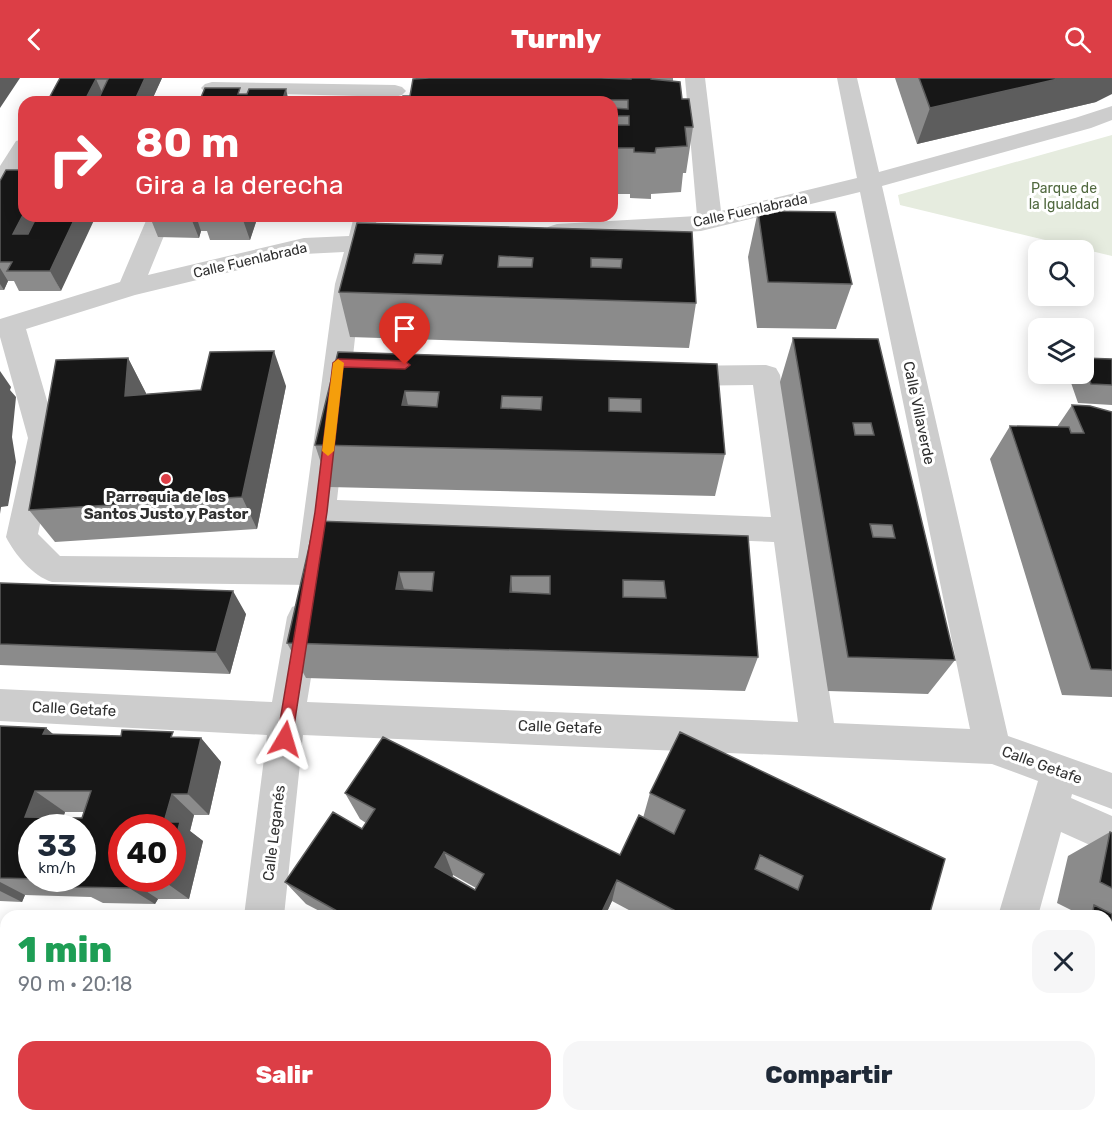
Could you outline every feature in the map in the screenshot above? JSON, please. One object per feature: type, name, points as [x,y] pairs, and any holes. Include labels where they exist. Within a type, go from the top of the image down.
[{"type":"street","points":[[695,78],[710,221]]},
{"type":"street","name":"Calle Villaverde","points":[[847,78],[868,182],[900,377],[992,747]]},
{"type":"street","points":[[212,89],[395,90]]},
{"type":"street","name":"Calle Fuenlabrada","points":[[537,233],[710,221],[868,182],[1083,123],[1112,112]]},
{"type":"street","points":[[11,174],[18,159]]},
{"type":"street","points":[[130,288],[158,222]]},
{"type":"street","name":"Calle Fuenlabrada","points":[[5,326],[130,288],[363,229],[420,241]]},
{"type":"street","name":"Calle Leganés","points":[[265,910],[287,718],[321,512],[349,363],[348,284],[363,229]]},
{"type":"street","points":[[5,326],[43,438],[22,537],[52,569],[312,572]]},
{"type":"street","points":[[652,375],[777,376],[787,530],[818,738]]},
{"type":"street","points":[[321,512],[787,530]]},
{"type":"street","name":"Calle Getafe","points":[[0,705],[229,718],[287,718],[818,738],[992,747],[1054,789],[1112,836]]},
{"type":"street","points":[[1020,910],[1054,789]]},
{"type":"street","name":"Calle Getafe","points":[[1054,789],[1112,791]]},
{"type":"green space","name":"Parque de la Igualdad","points":[[1112,135],[1112,256],[1094,252],[1094,240],[1045,240],[900,205],[898,195]]},
{"type":"building","points":[[60,78],[145,78],[137,96],[100,96],[108,79],[96,79],[87,96],[50,96]]},
{"type":"building","points":[[651,78],[680,82],[682,99],[689,99],[693,127],[685,127],[687,146],[656,148],[655,153],[634,152],[634,148],[618,148],[618,125],[629,125],[629,116],[618,116],[618,108],[628,109],[628,100],[618,100],[618,96],[410,96],[413,79]]},
{"type":"building","points":[[919,78],[1062,78],[930,108]]},
{"type":"building","points":[[205,88],[240,88],[238,94],[247,94],[249,89],[286,89],[284,96],[202,96]]},
{"type":"building","points":[[6,170],[18,170],[19,222],[13,234],[28,234],[34,222],[73,222],[50,271],[7,271],[12,262],[0,262],[0,181]]},
{"type":"building","points":[[758,211],[835,212],[852,284],[768,282]]},
{"type":"building","points":[[357,223],[692,232],[696,303],[339,292]],"holes":[[[415,254],[443,255],[441,264],[413,263]],[[499,256],[533,258],[532,267],[498,267]],[[591,258],[622,259],[621,268],[591,267]]]},
{"type":"building","points":[[793,338],[878,339],[955,660],[848,657]],"holes":[[[853,423],[871,423],[874,435],[855,435]],[[870,524],[892,525],[895,538],[873,537]]]},
{"type":"building","name":"Parroquia de los Santos Justo y Pastor","points":[[274,351],[242,497],[29,510],[56,360],[128,358],[125,396],[201,390],[210,352]]},
{"type":"building","points":[[338,352],[717,364],[725,454],[315,445]],"holes":[[[405,391],[439,392],[437,407],[402,405]],[[502,396],[542,397],[541,410],[501,408]],[[609,398],[641,399],[641,412],[609,411]]]},
{"type":"building","points":[[1094,358],[1112,359],[1112,385],[1091,384],[1094,384]]},
{"type":"building","points":[[1072,405],[1090,406],[1112,412],[1112,670],[1091,669],[1010,426],[1069,427],[1071,433],[1084,433]]},
{"type":"building","points":[[315,521],[748,536],[758,657],[287,643]],"holes":[[[399,572],[434,572],[432,591],[396,589]],[[511,576],[550,576],[550,594],[510,592]],[[623,580],[664,581],[666,598],[623,597]]]},
{"type":"building","points":[[0,583],[233,591],[216,652],[0,644]]},
{"type":"building","points":[[0,726],[46,728],[43,734],[121,736],[122,730],[173,732],[171,737],[201,738],[188,794],[172,794],[166,814],[108,814],[108,888],[96,887],[96,814],[83,814],[91,791],[35,791],[26,814],[18,814],[18,879],[0,878]]},
{"type":"building","points":[[680,732],[945,859],[931,910],[674,910],[617,880],[603,910],[335,910],[285,882],[333,812],[362,829],[375,809],[345,793],[383,737],[620,855],[639,815],[674,834],[685,810],[650,793]],"holes":[[[444,852],[484,874],[475,890],[435,867]],[[760,855],[803,876],[798,890],[755,869]]]},
{"type":"building","points":[[1110,832],[1112,833],[1112,888],[1100,882]]},
{"type":"building","points":[[1094,905],[1104,910],[1093,910]]},
{"type":"slow traffic","points":[[328,451],[338,363]]},
{"type":"place","name":"Parroquia de los Santos Justo y Pastor","points":[[166,479]]},
{"type":"route","points":[[285,739],[321,512],[338,363],[405,365]]}]
